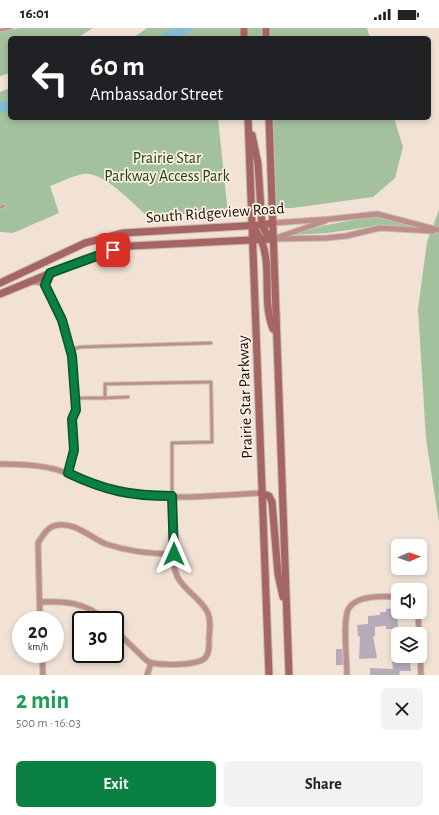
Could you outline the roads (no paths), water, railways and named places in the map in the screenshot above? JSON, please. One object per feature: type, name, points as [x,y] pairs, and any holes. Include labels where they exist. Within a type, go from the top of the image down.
[{"type":"main road","points":[[269,120],[289,675]]},
{"type":"main road","points":[[248,121],[258,164],[262,225],[266,234],[273,239]]},
{"type":"main road","name":"Prairie Star Parkway","points":[[248,121],[269,675]]},
{"type":"main road","name":"South Ridgeview Road","points":[[0,283],[85,243],[123,233],[252,226],[273,223]]},
{"type":"main road","points":[[252,226],[262,243],[270,324],[276,337]]},
{"type":"main road","name":"South Ridgeview Road","points":[[0,294],[85,259],[131,246],[253,240],[262,243],[273,239]]},
{"type":"main road","points":[[253,259],[262,243]]},
{"type":"main road","points":[[261,493],[269,496],[272,502],[278,574],[282,595],[286,603]]},
{"type":"main road","points":[[267,627],[273,675]]},
{"type":"street","name":"South Ridgeview Road","points":[[273,223],[377,214],[439,230]]},
{"type":"street","points":[[273,239],[331,219]]},
{"type":"street","name":"South Ridgeview Road","points":[[273,239],[346,236],[380,228],[425,232],[439,230]]},
{"type":"street","points":[[45,285],[50,273]]},
{"type":"street","points":[[29,282],[38,282],[45,285],[62,320],[71,350],[76,410],[72,419],[74,450],[68,473]]},
{"type":"street","points":[[0,464],[36,466],[68,473],[108,490],[149,496],[261,493]]},
{"type":"street","points":[[124,639],[151,663],[161,664],[197,662],[205,658],[208,651],[210,622],[208,614],[204,607],[183,586],[177,575],[174,554],[172,496]]},
{"type":"street","points":[[40,611],[38,543],[43,534],[49,528],[56,525],[70,525],[107,544],[142,552],[174,554]]},
{"type":"street","points":[[347,675],[346,617],[349,608],[353,603],[363,599],[391,597]]},
{"type":"street","points":[[40,602],[70,602],[92,611]]},
{"type":"street","points":[[42,663],[43,675]]},
{"type":"street","points":[[147,675],[151,663]]},
{"type":"street","points":[[420,663],[421,675]]},
{"type":"lane","points":[[0,30],[11,28]]},
{"type":"lane","points":[[0,207],[4,206]]},
{"type":"lane","points":[[71,350],[80,347],[211,343]]},
{"type":"lane","points":[[106,398],[105,384],[211,382],[212,442],[172,443],[172,496]]},
{"type":"lane","points":[[76,398],[128,397]]},
{"type":"waterway","points":[[170,36],[186,28]]},
{"type":"waterway","points":[[0,107],[8,106]]},
{"type":"park label","name":"Prairie Star Parkway Access Park","points":[[167,166]]}]
